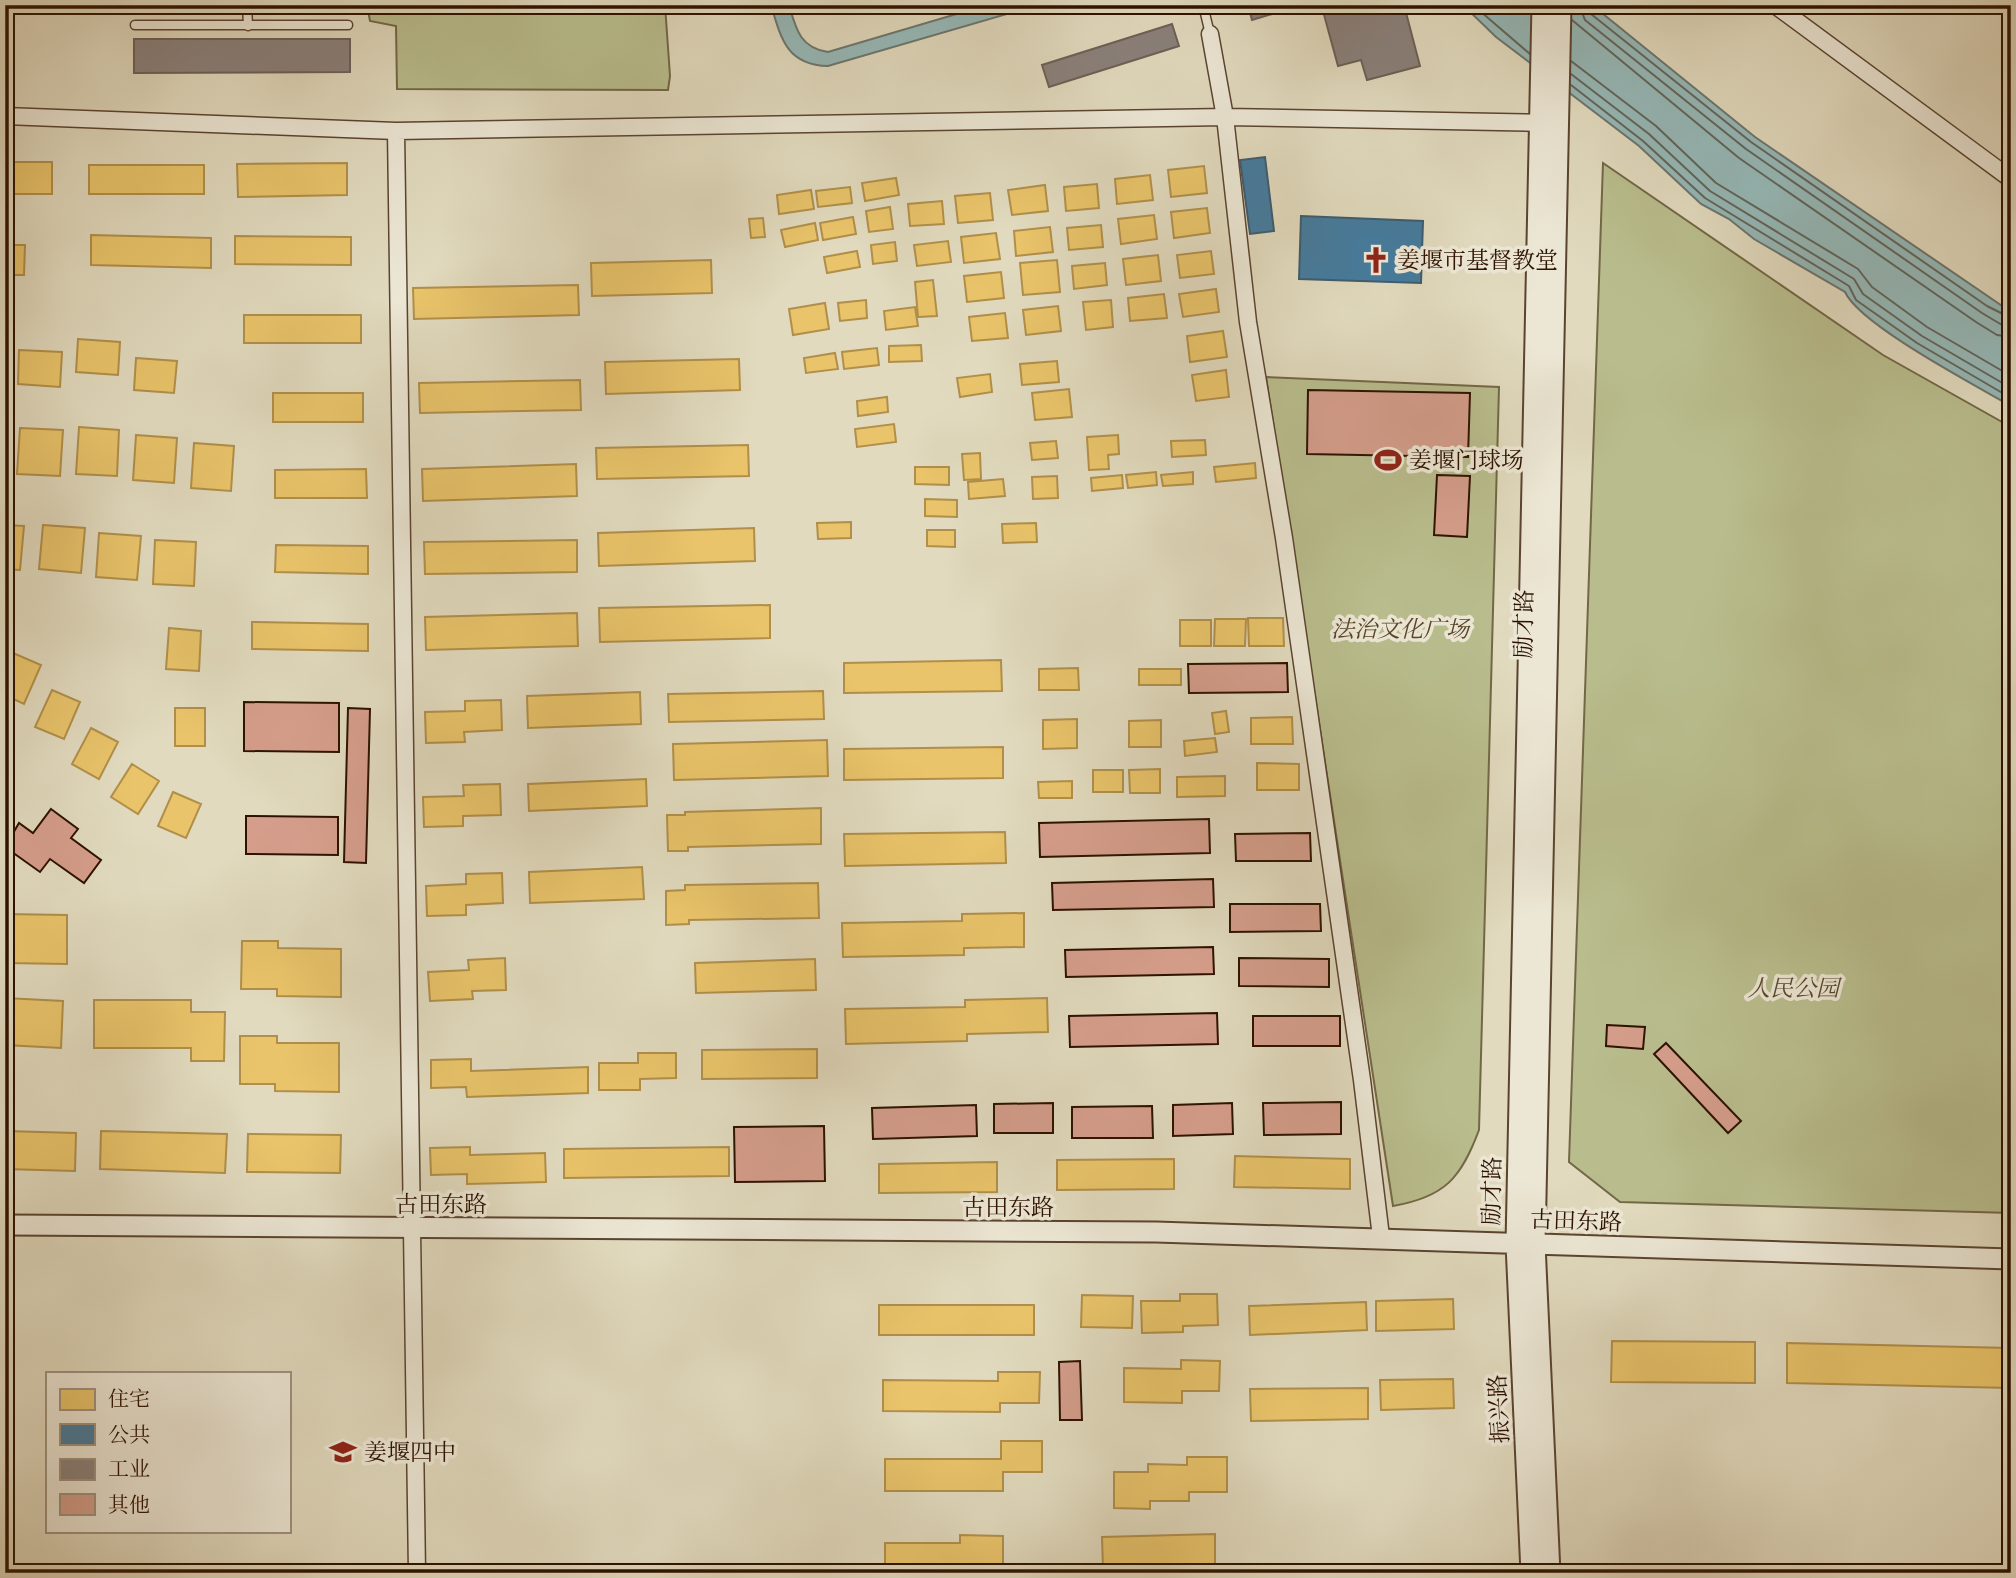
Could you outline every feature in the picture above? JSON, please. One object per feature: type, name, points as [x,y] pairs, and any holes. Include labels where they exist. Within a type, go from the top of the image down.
[{"type":"street","name":"励才路","points":[[1525,1244],[1549,123],[1540,86],[1542,5]]},
{"type":"street","name":"励才路","points":[[1549,123],[1559,98],[1561,5]]},
{"type":"street","points":[[1775,5],[2011,179]]},
{"type":"street","points":[[1210,34],[1225,117],[1248,322],[1286,552],[1362,1080],[1381,1237]]},
{"type":"street","points":[[5,116],[396,131],[1225,117],[1549,123]]},
{"type":"street","points":[[396,131],[418,1573]]},
{"type":"street","name":"古田东路","points":[[5,1225],[1143,1232],[1381,1237],[2011,1259]]},
{"type":"street","name":"振兴路","points":[[1525,1244],[1531,1573]]},
{"type":"street","name":"振兴路","points":[[1525,1244],[1550,1573]]},
{"type":"lane","points":[[247,5],[248,26]]},
{"type":"lane","points":[[1203,5],[1210,34]]},
{"type":"lane","points":[[135,26],[348,25]]},
{"type":"green space","points":[[367,5],[665,5],[670,76],[668,90],[397,89],[396,26],[370,21]]},
{"type":"green space","name":"人民公园","points":[[1603,163],[1883,355],[2011,427],[2011,1213],[1620,1202],[1569,1162]]},
{"type":"green space","name":"法治文化广场","points":[[1266,377],[1499,387],[1479,1130],[1465,1161],[1449,1183],[1426,1197],[1393,1206]]},
{"type":"water","points":[[771,5],[789,5],[797,29],[805,42],[828,52],[987,5],[1038,5],[828,66],[803,61],[788,48],[778,29]]},
{"type":"water","points":[[1463,5],[1592,5],[1755,137],[2011,312],[2011,406],[1895,337],[1855,306],[1845,292],[1754,239],[1729,219],[1701,204],[1639,146],[1496,37]]},
{"type":"building: 住宅","points":[[5,162],[52,162],[52,194],[5,194]]},
{"type":"building: 住宅","points":[[347,163],[347,195],[238,197],[237,164]]},
{"type":"building: 住宅","points":[[89,165],[204,165],[204,194],[89,194]]},
{"type":"building: 住宅","points":[[1204,166],[1207,193],[1171,197],[1168,170]]},
{"type":"building: 住宅","points":[[1150,175],[1153,200],[1117,204],[1115,179]]},
{"type":"building: 住宅","points":[[896,178],[899,195],[865,201],[862,183]]},
{"type":"building: 住宅","points":[[1097,184],[1099,208],[1066,211],[1064,187]]},
{"type":"building: 住宅","points":[[1045,185],[1048,211],[1012,215],[1008,190]]},
{"type":"building: 住宅","points":[[850,187],[852,203],[818,207],[816,191]]},
{"type":"building: 住宅","points":[[811,190],[814,209],[779,214],[777,195]]},
{"type":"building: 住宅","points":[[990,193],[993,220],[958,223],[955,196]]},
{"type":"building: 住宅","points":[[942,201],[944,224],[910,226],[908,204]]},
{"type":"building: 住宅","points":[[890,207],[893,229],[869,232],[866,211]]},
{"type":"building: 住宅","points":[[1207,208],[1210,233],[1174,238],[1171,212]]},
{"type":"building: 住宅","points":[[1154,215],[1157,239],[1121,244],[1118,219]]},
{"type":"building: 住宅","points":[[853,217],[856,234],[823,240],[820,223]]},
{"type":"building: 住宅","points":[[763,218],[765,237],[751,238],[749,219]]},
{"type":"building: 住宅","points":[[815,223],[818,240],[785,247],[781,230]]},
{"type":"building: 住宅","points":[[1101,225],[1103,247],[1069,250],[1067,228]]},
{"type":"building: 住宅","points":[[1050,227],[1053,252],[1016,256],[1014,231]]},
{"type":"building: 住宅","points":[[996,233],[1000,259],[964,263],[961,237]]},
{"type":"building: 住宅","points":[[91,235],[211,238],[211,268],[91,265]]},
{"type":"building: 住宅","points":[[235,236],[351,237],[351,265],[235,264]]},
{"type":"building: 住宅","points":[[948,241],[951,262],[917,266],[914,245]]},
{"type":"building: 住宅","points":[[895,242],[897,261],[873,264],[871,245]]},
{"type":"building: 住宅","points":[[5,245],[25,245],[24,275],[5,275]]},
{"type":"building: 住宅","points":[[857,251],[860,267],[827,273],[824,257]]},
{"type":"building: 住宅","points":[[1211,251],[1214,274],[1180,278],[1177,255]]},
{"type":"building: 住宅","points":[[1158,255],[1161,281],[1126,285],[1123,259]]},
{"type":"building: 住宅","points":[[711,260],[712,293],[592,296],[591,263]]},
{"type":"building: 住宅","points":[[1057,260],[1060,292],[1023,295],[1020,263]]},
{"type":"building: 住宅","points":[[1105,263],[1107,285],[1074,289],[1072,266]]},
{"type":"building: 住宅","points":[[1001,272],[1004,298],[967,302],[964,276]]},
{"type":"building: 住宅","points":[[933,280],[937,316],[918,317],[915,282]]},
{"type":"building: 住宅","points":[[578,285],[579,315],[414,319],[413,288]]},
{"type":"building: 住宅","points":[[1216,289],[1219,312],[1183,317],[1179,294]]},
{"type":"building: 住宅","points":[[1164,294],[1167,318],[1130,321],[1128,298]]},
{"type":"building: 住宅","points":[[866,300],[867,318],[840,321],[838,303]]},
{"type":"building: 住宅","points":[[1111,300],[1113,327],[1086,330],[1083,302]]},
{"type":"building: 住宅","points":[[825,303],[829,329],[793,335],[789,309]]},
{"type":"building: 住宅","points":[[1058,306],[1061,331],[1026,335],[1023,310]]},
{"type":"building: 住宅","points":[[915,307],[918,326],[886,330],[884,311]]},
{"type":"building: 住宅","points":[[1005,313],[1008,338],[972,341],[969,317]]},
{"type":"building: 住宅","points":[[244,315],[361,315],[361,343],[244,343]]},
{"type":"building: 住宅","points":[[1223,331],[1227,357],[1190,362],[1187,336]]},
{"type":"building: 住宅","points":[[78,339],[120,342],[118,375],[76,372]]},
{"type":"building: 住宅","points":[[921,345],[922,361],[889,362],[889,346]]},
{"type":"building: 住宅","points":[[877,348],[879,365],[844,369],[842,352]]},
{"type":"building: 住宅","points":[[19,350],[62,352],[60,387],[18,384]]},
{"type":"building: 住宅","points":[[835,353],[838,369],[806,373],[804,358]]},
{"type":"building: 住宅","points":[[136,358],[177,361],[174,393],[134,390]]},
{"type":"building: 住宅","points":[[739,359],[740,390],[606,394],[605,362]]},
{"type":"building: 住宅","points":[[1057,361],[1059,382],[1022,385],[1020,364]]},
{"type":"building: 住宅","points":[[1226,370],[1229,397],[1196,401],[1192,375]]},
{"type":"building: 住宅","points":[[990,374],[992,392],[960,397],[957,378]]},
{"type":"building: 住宅","points":[[580,380],[581,410],[420,413],[419,383]]},
{"type":"building: 住宅","points":[[1069,389],[1072,417],[1035,420],[1032,393]]},
{"type":"building: 住宅","points":[[273,393],[363,393],[363,422],[273,422]]},
{"type":"building: 住宅","points":[[887,397],[888,412],[858,416],[857,401]]},
{"type":"building: 住宅","points":[[894,424],[896,442],[857,447],[855,429]]},
{"type":"building: 住宅","points":[[79,427],[119,430],[117,476],[76,474]]},
{"type":"building: 住宅","points":[[20,428],[63,430],[60,476],[17,474]]},
{"type":"building: 住宅","points":[[136,435],[177,438],[174,483],[133,480]]},
{"type":"building: 住宅","points":[[1118,435],[1119,454],[1108,455],[1109,469],[1089,470],[1087,437]]},
{"type":"building: 住宅","points":[[1205,440],[1206,455],[1172,457],[1171,441]]},
{"type":"building: 住宅","points":[[1056,441],[1058,458],[1032,460],[1030,443]]},
{"type":"building: 住宅","points":[[194,443],[234,446],[231,491],[191,488]]},
{"type":"building: 住宅","points":[[748,445],[749,476],[597,479],[596,448]]},
{"type":"building: 住宅","points":[[980,453],[981,479],[964,480],[962,454]]},
{"type":"building: 住宅","points":[[1255,463],[1256,478],[1216,482],[1214,467]]},
{"type":"building: 住宅","points":[[576,464],[577,496],[423,501],[422,469]]},
{"type":"building: 住宅","points":[[915,467],[949,467],[949,485],[915,484]]},
{"type":"building: 住宅","points":[[366,469],[367,498],[275,498],[275,470]]},
{"type":"building: 住宅","points":[[1156,472],[1157,485],[1128,488],[1126,475]]},
{"type":"building: 住宅","points":[[1193,472],[1193,484],[1163,486],[1161,475]]},
{"type":"building: 住宅","points":[[1122,475],[1123,488],[1092,491],[1091,478]]},
{"type":"building: 住宅","points":[[1057,476],[1058,498],[1033,499],[1032,477]]},
{"type":"building: 住宅","points":[[1003,479],[1005,496],[969,499],[968,482]]},
{"type":"building: 住宅","points":[[925,499],[957,500],[957,517],[925,516]]},
{"type":"building: 住宅","points":[[851,522],[851,538],[818,539],[817,523]]},
{"type":"building: 住宅","points":[[1036,523],[1037,542],[1003,543],[1002,524]]},
{"type":"building: 住宅","points":[[5,525],[24,526],[20,570],[5,569]]},
{"type":"building: 住宅","points":[[43,525],[85,528],[81,573],[39,569]]},
{"type":"building: 住宅","points":[[754,528],[755,561],[599,566],[598,533]]},
{"type":"building: 住宅","points":[[927,530],[955,530],[955,547],[927,546]]},
{"type":"building: 住宅","points":[[99,533],[141,536],[137,580],[96,577]]},
{"type":"building: 住宅","points":[[155,540],[196,542],[194,586],[153,584]]},
{"type":"building: 住宅","points":[[577,540],[577,572],[425,574],[424,542]]},
{"type":"building: 住宅","points":[[276,545],[368,546],[368,574],[275,572]]},
{"type":"building: 住宅","points":[[770,605],[770,638],[600,642],[599,608]]},
{"type":"building: 住宅","points":[[577,613],[578,646],[426,650],[425,617]]},
{"type":"building: 住宅","points":[[1248,618],[1283,618],[1284,646],[1249,646]]},
{"type":"building: 住宅","points":[[1215,619],[1246,619],[1245,646],[1214,646]]},
{"type":"building: 住宅","points":[[1180,620],[1211,620],[1211,646],[1180,646]]},
{"type":"building: 住宅","points":[[252,622],[368,624],[368,651],[252,649]]},
{"type":"building: 住宅","points":[[169,628],[201,631],[199,671],[166,669]]},
{"type":"building: 住宅","points":[[13,653],[41,665],[24,704],[5,695],[5,669]]},
{"type":"building: 住宅","points":[[1001,660],[1002,691],[844,693],[844,663]]},
{"type":"building: 住宅","points":[[1078,668],[1079,690],[1039,690],[1039,669]]},
{"type":"building: 住宅","points":[[1139,669],[1181,669],[1181,685],[1139,685]]},
{"type":"building: 住宅","points":[[52,690],[80,702],[64,739],[35,727]]},
{"type":"building: 住宅","points":[[823,691],[824,719],[669,722],[668,694]]},
{"type":"building: 住宅","points":[[640,692],[641,724],[528,728],[527,696]]},
{"type":"building: 住宅","points":[[501,700],[502,730],[464,732],[465,742],[426,743],[425,712],[465,711],[465,701]]},
{"type":"building: 住宅","points":[[175,708],[205,708],[205,746],[175,746]]},
{"type":"building: 住宅","points":[[1226,711],[1229,732],[1215,734],[1212,713]]},
{"type":"building: 住宅","points":[[1292,717],[1293,744],[1251,744],[1251,718]]},
{"type":"building: 住宅","points":[[1077,719],[1077,748],[1043,749],[1043,720]]},
{"type":"building: 住宅","points":[[1161,720],[1161,747],[1129,747],[1129,721]]},
{"type":"building: 住宅","points":[[91,728],[118,742],[99,779],[72,764]]},
{"type":"building: 住宅","points":[[1215,738],[1217,752],[1185,756],[1184,741]]},
{"type":"building: 住宅","points":[[827,740],[828,776],[674,780],[673,744]]},
{"type":"building: 住宅","points":[[1003,747],[1003,778],[844,780],[844,749]]},
{"type":"building: 住宅","points":[[1257,763],[1299,764],[1299,790],[1257,790]]},
{"type":"building: 住宅","points":[[132,764],[159,781],[138,814],[111,797]]},
{"type":"building: 住宅","points":[[1160,769],[1160,793],[1130,793],[1129,770]]},
{"type":"building: 住宅","points":[[1093,770],[1123,770],[1123,792],[1093,792]]},
{"type":"building: 住宅","points":[[1225,776],[1225,796],[1177,797],[1177,777]]},
{"type":"building: 住宅","points":[[646,779],[647,806],[529,811],[528,784]]},
{"type":"building: 住宅","points":[[1072,781],[1072,798],[1039,798],[1038,782]]},
{"type":"building: 住宅","points":[[500,784],[501,815],[463,816],[463,826],[424,827],[423,797],[464,796],[463,785]]},
{"type":"building: 住宅","points":[[173,792],[201,804],[186,838],[158,826]]},
{"type":"building: 住宅","points":[[821,808],[821,844],[688,847],[688,851],[668,851],[667,815],[685,815],[685,812]]},
{"type":"building: 住宅","points":[[1005,832],[1006,863],[845,866],[844,834]]},
{"type":"building: 住宅","points":[[642,867],[644,899],[530,903],[529,872]]},
{"type":"building: 住宅","points":[[502,873],[503,903],[466,905],[466,915],[427,916],[426,886],[466,884],[466,874]]},
{"type":"building: 住宅","points":[[818,883],[819,918],[689,920],[689,924],[666,925],[666,891],[685,890],[685,885]]},
{"type":"building: 住宅","points":[[1024,913],[1024,947],[964,948],[964,955],[843,957],[842,923],[962,921],[962,914]]},
{"type":"building: 住宅","points":[[5,914],[67,915],[67,964],[5,963]]},
{"type":"building: 住宅","points":[[242,941],[278,941],[278,948],[341,949],[341,997],[277,996],[277,989],[241,989]]},
{"type":"building: 住宅","points":[[505,958],[506,990],[472,991],[473,999],[430,1001],[428,972],[469,970],[468,960]]},
{"type":"building: 住宅","points":[[815,959],[816,990],[696,993],[695,963]]},
{"type":"building: 住宅","points":[[5,998],[63,1001],[61,1048],[5,1045]]},
{"type":"building: 住宅","points":[[1047,998],[1048,1032],[967,1034],[967,1041],[846,1044],[845,1009],[965,1007],[965,1000]]},
{"type":"building: 住宅","points":[[94,1000],[191,1000],[191,1012],[225,1012],[224,1061],[191,1061],[191,1048],[94,1048]]},
{"type":"building: 住宅","points":[[240,1036],[277,1036],[277,1043],[339,1043],[339,1092],[275,1091],[275,1084],[240,1084]]},
{"type":"building: 住宅","points":[[817,1049],[817,1078],[702,1079],[702,1050]]},
{"type":"building: 住宅","points":[[638,1053],[676,1053],[676,1078],[640,1079],[640,1090],[599,1090],[599,1063],[638,1063]]},
{"type":"building: 住宅","points":[[471,1059],[471,1071],[588,1067],[588,1093],[467,1097],[466,1087],[431,1088],[431,1060]]},
{"type":"building: 住宅","points":[[5,1131],[76,1133],[75,1171],[5,1169]]},
{"type":"building: 住宅","points":[[101,1131],[227,1134],[225,1173],[100,1169]]},
{"type":"building: 住宅","points":[[248,1134],[341,1135],[340,1173],[247,1172]]},
{"type":"building: 住宅","points":[[470,1147],[470,1155],[545,1153],[546,1182],[467,1184],[467,1174],[431,1175],[430,1148]]},
{"type":"building: 住宅","points":[[729,1147],[729,1176],[564,1178],[564,1149]]},
{"type":"building: 住宅","points":[[1235,1156],[1350,1159],[1350,1189],[1234,1187]]},
{"type":"building: 住宅","points":[[1174,1159],[1174,1189],[1057,1190],[1057,1160]]},
{"type":"building: 住宅","points":[[997,1162],[997,1192],[879,1193],[879,1164]]},
{"type":"building: 住宅","points":[[1180,1294],[1217,1294],[1218,1325],[1183,1326],[1183,1332],[1142,1333],[1141,1301],[1180,1301]]},
{"type":"building: 住宅","points":[[1082,1295],[1133,1296],[1132,1328],[1081,1327]]},
{"type":"building: 住宅","points":[[1453,1299],[1454,1329],[1376,1331],[1376,1301]]},
{"type":"building: 住宅","points":[[1366,1302],[1367,1330],[1250,1335],[1249,1306]]},
{"type":"building: 住宅","points":[[879,1305],[1034,1305],[1034,1335],[879,1335]]},
{"type":"building: 住宅","points":[[1612,1341],[1755,1342],[1755,1383],[1611,1382]]},
{"type":"building: 住宅","points":[[1787,1343],[2011,1348],[2011,1388],[1787,1383]]},
{"type":"building: 住宅","points":[[1181,1360],[1220,1361],[1219,1391],[1182,1391],[1182,1403],[1124,1402],[1124,1368],[1181,1369]]},
{"type":"building: 住宅","points":[[998,1372],[1040,1372],[1039,1403],[1000,1403],[1000,1412],[883,1411],[883,1380],[998,1381]]},
{"type":"building: 住宅","points":[[1453,1379],[1454,1408],[1381,1410],[1380,1380]]},
{"type":"building: 住宅","points":[[1368,1388],[1368,1419],[1251,1421],[1250,1389]]},
{"type":"building: 住宅","points":[[1001,1441],[1042,1441],[1042,1472],[1003,1472],[1003,1491],[885,1491],[885,1459],[1001,1459]]},
{"type":"building: 住宅","points":[[1187,1457],[1227,1457],[1227,1492],[1189,1492],[1189,1501],[1150,1501],[1150,1509],[1114,1508],[1114,1472],[1148,1472],[1148,1464],[1187,1465]]},
{"type":"building: 住宅","points":[[1215,1534],[1215,1565],[1103,1568],[1102,1537]]},
{"type":"building: 住宅","points":[[960,1535],[1003,1536],[1003,1564],[964,1564],[964,1571],[885,1571],[885,1543],[960,1543]]},
{"type":"building: 公共","points":[[1265,157],[1274,231],[1250,234],[1240,160]]},
{"type":"building: 公共","points":[[1301,216],[1423,221],[1421,283],[1299,279]]},
{"type":"building: 工业","points":[[1248,5],[1299,5],[1299,6],[1252,20]]},
{"type":"building: 工业","points":[[1345,5],[1404,5],[1420,66],[1367,80],[1361,60],[1338,66],[1323,11]]},
{"type":"building: 工业","points":[[1172,24],[1179,46],[1049,87],[1042,65]]},
{"type":"building: 工业","points":[[134,39],[350,39],[350,72],[134,73]]},
{"type":"building: 其他","points":[[1308,390],[1470,393],[1468,457],[1307,454]]},
{"type":"building: 其他","points":[[1437,475],[1470,476],[1467,537],[1434,535]]},
{"type":"building: 其他","points":[[1287,663],[1288,692],[1189,693],[1188,664]]},
{"type":"building: 其他","points":[[244,702],[339,703],[339,752],[244,751]]},
{"type":"building: 其他","points":[[348,708],[370,709],[366,863],[344,862]]},
{"type":"building: 其他","points":[[51,809],[78,829],[71,838],[101,860],[84,883],[50,859],[40,872],[5,847],[19,823],[33,833]]},
{"type":"building: 其他","points":[[246,816],[338,817],[338,855],[246,854]]},
{"type":"building: 其他","points":[[1209,819],[1210,853],[1040,857],[1039,823]]},
{"type":"building: 其他","points":[[1310,833],[1311,861],[1236,861],[1235,834]]},
{"type":"building: 其他","points":[[1213,879],[1214,907],[1053,910],[1052,883]]},
{"type":"building: 其他","points":[[1230,904],[1320,904],[1321,931],[1230,932]]},
{"type":"building: 其他","points":[[1213,947],[1214,974],[1066,977],[1065,950]]},
{"type":"building: 其他","points":[[1239,958],[1329,959],[1329,987],[1239,986]]},
{"type":"building: 其他","points":[[1217,1013],[1218,1044],[1070,1047],[1069,1016]]},
{"type":"building: 其他","points":[[1253,1016],[1340,1016],[1340,1046],[1253,1046]]},
{"type":"building: 其他","points":[[1607,1025],[1645,1027],[1643,1049],[1606,1046]]},
{"type":"building: 其他","points":[[1666,1043],[1741,1121],[1728,1133],[1654,1054]]},
{"type":"building: 其他","points":[[1341,1102],[1341,1134],[1264,1135],[1263,1103]]},
{"type":"building: 其他","points":[[1053,1103],[1053,1133],[994,1133],[994,1104]]},
{"type":"building: 其他","points":[[1232,1103],[1233,1134],[1173,1136],[1173,1105]]},
{"type":"building: 其他","points":[[976,1105],[977,1136],[873,1139],[872,1108]]},
{"type":"building: 其他","points":[[1152,1106],[1153,1138],[1072,1138],[1072,1107]]},
{"type":"building: 其他","points":[[824,1126],[825,1181],[735,1182],[734,1127]]},
{"type":"building: 其他","points":[[1080,1361],[1082,1420],[1060,1420],[1059,1362]]},
{"type":"place","name":"姜堰市基督教堂","points":[[1376,260]]},
{"type":"place","name":"姜堰门球场","points":[[1388,460]]},
{"type":"place","name":"姜堰四中","points":[[343,1452]]}]
